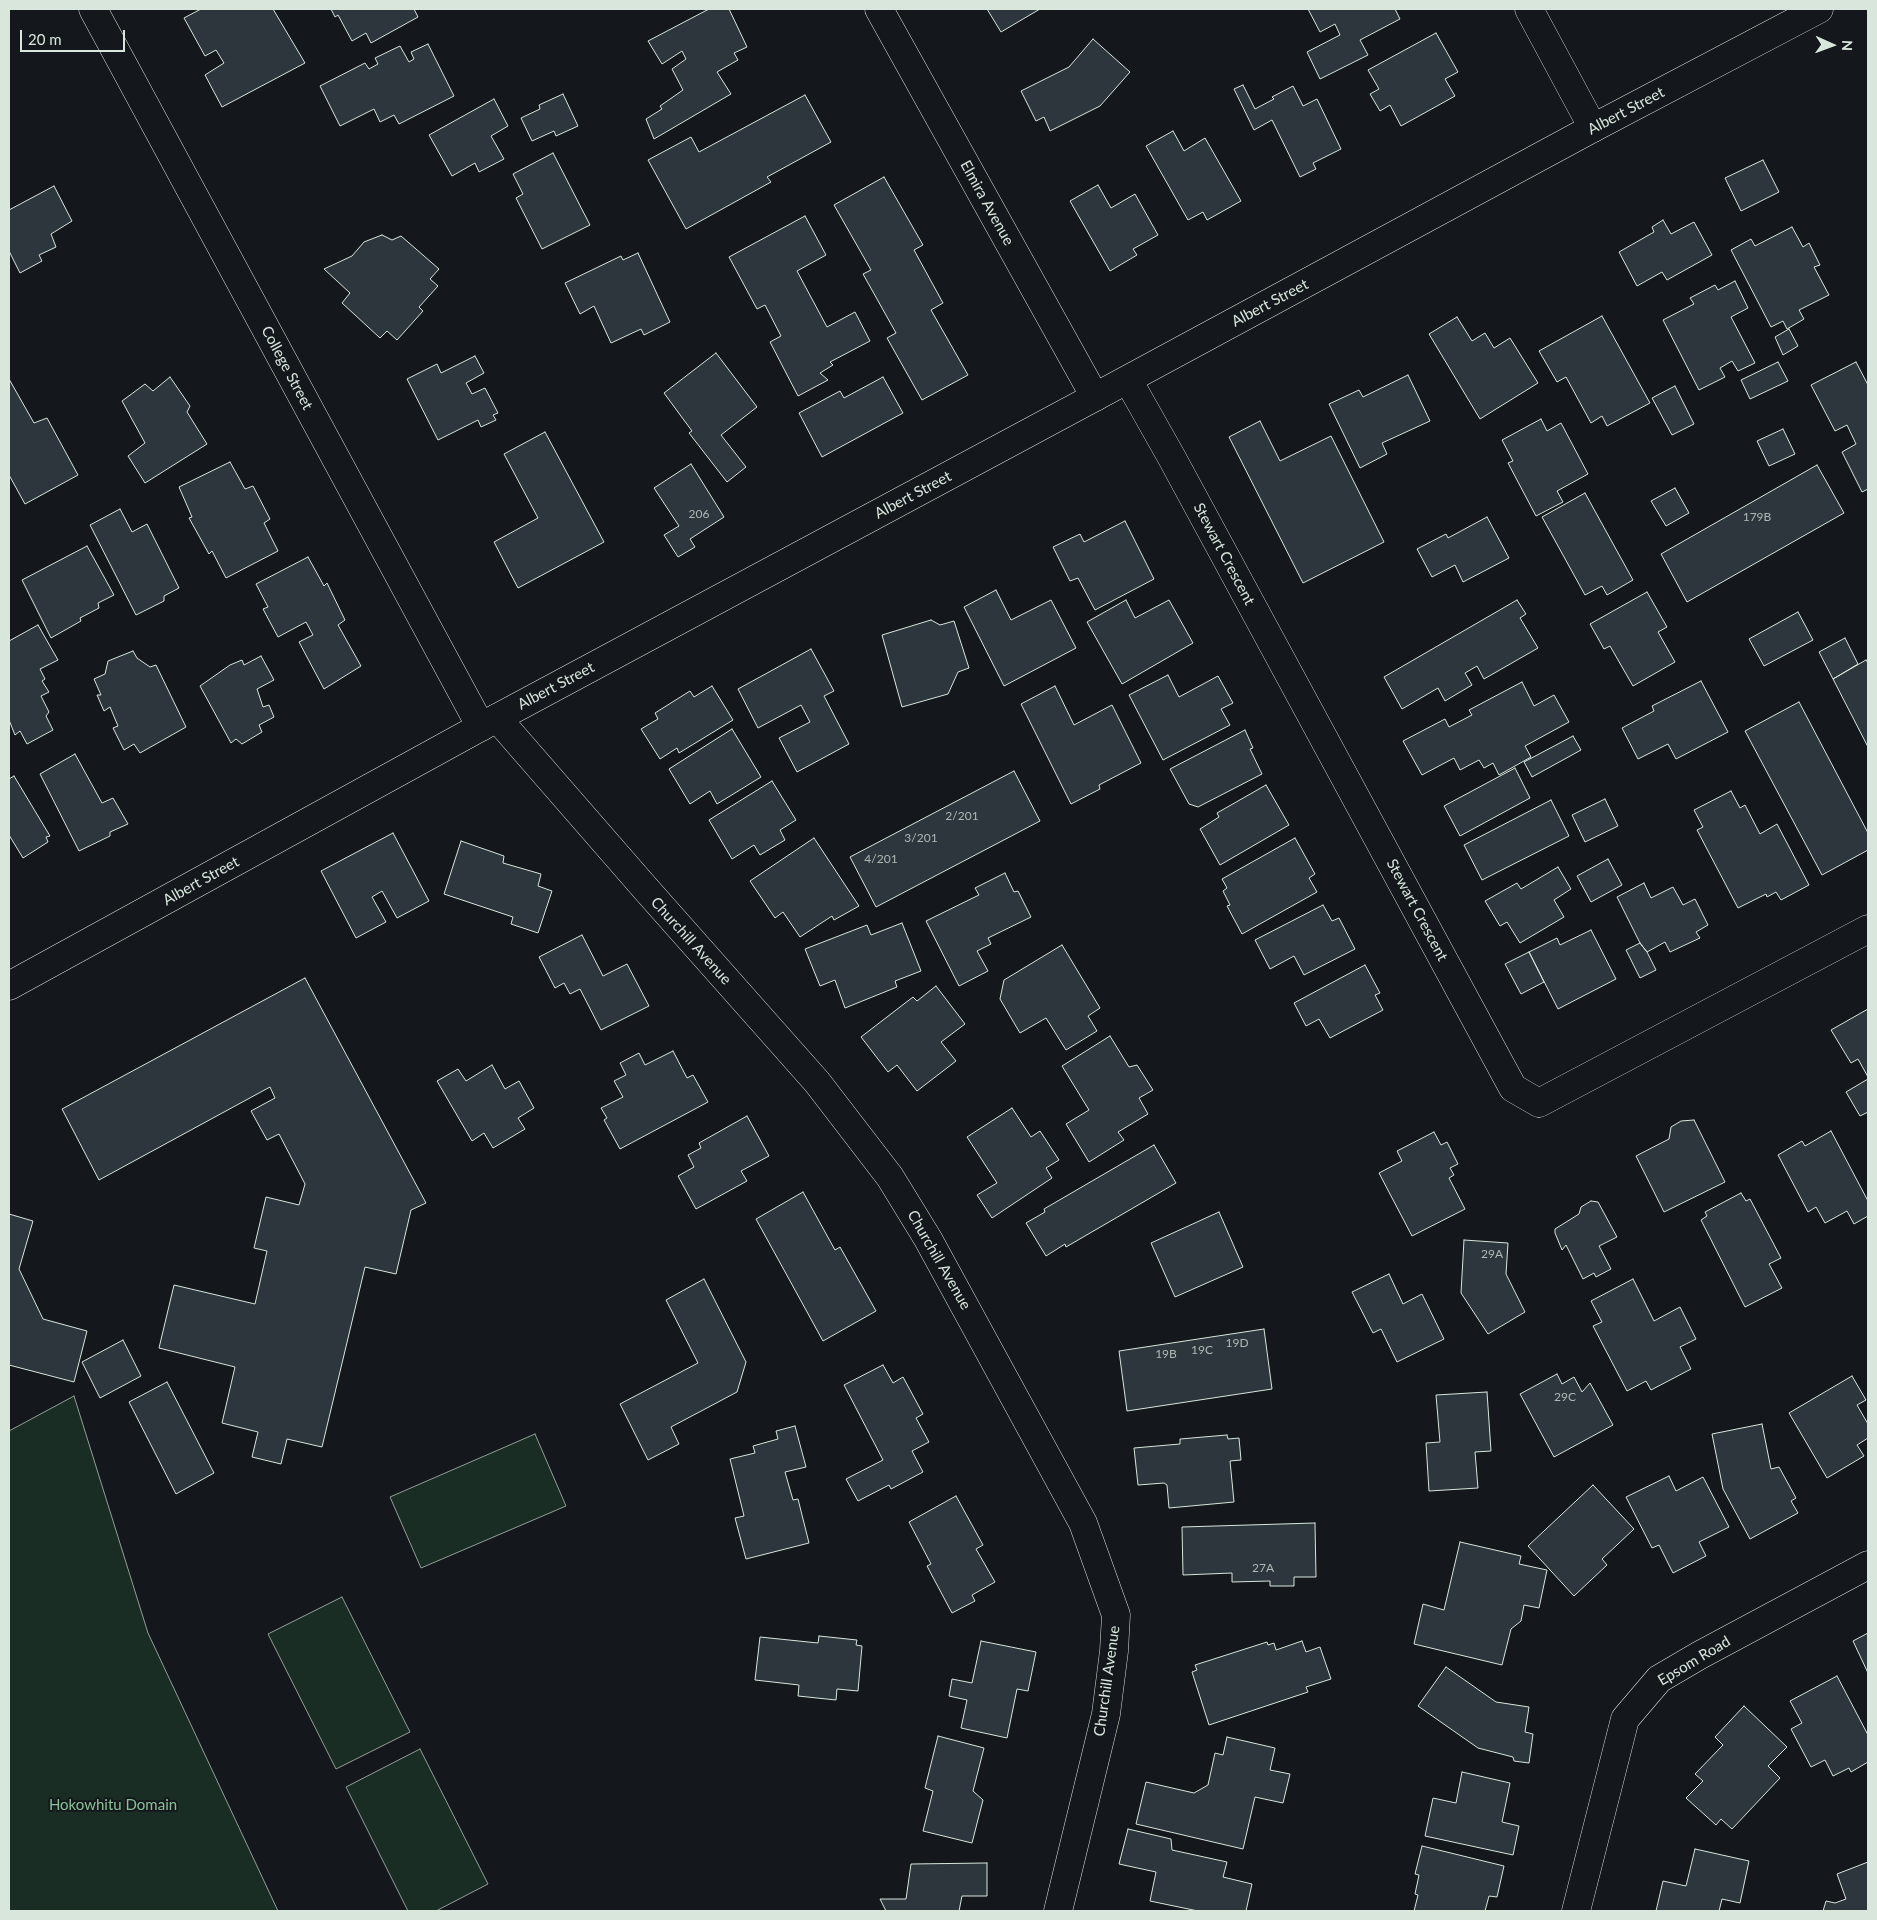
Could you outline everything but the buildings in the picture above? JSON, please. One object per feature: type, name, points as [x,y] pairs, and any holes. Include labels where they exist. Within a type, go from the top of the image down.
[{"type":"street","name":"College Street","points":[[93,9],[489,722]]},
{"type":"street","name":"Elmira Avenue","points":[[879,9],[1096,398]]},
{"type":"street","points":[[1529,9],[1593,128]]},
{"type":"street","name":"Albert Street","points":[[9,986],[489,722],[1096,398],[1593,128],[1819,9]]},
{"type":"street","name":"Stewart Crescent","points":[[1128,380],[1513,1088],[1539,1103],[1868,930]]},
{"type":"street","name":"Churchill Avenue","points":[[489,722],[638,881],[817,1082],[890,1177],[928,1239],[1083,1522],[1116,1614],[1114,1651],[1106,1714],[1058,1911]]},
{"type":"street","name":"Epsom Road","points":[[1576,1911],[1625,1719],[1659,1679],[1868,1565]]},
{"type":"green space","name":"Hokowhitu Domain","points":[[74,1396],[148,1633],[278,1911],[9,1911],[9,1431]]},
{"type":"green space","points":[[535,1434],[566,1506],[421,1568],[390,1497]]},
{"type":"green space","points":[[342,1597],[410,1732],[336,1769],[268,1634]]},
{"type":"green space","points":[[420,1749],[488,1884],[436,1911],[408,1911],[346,1787]]}]
